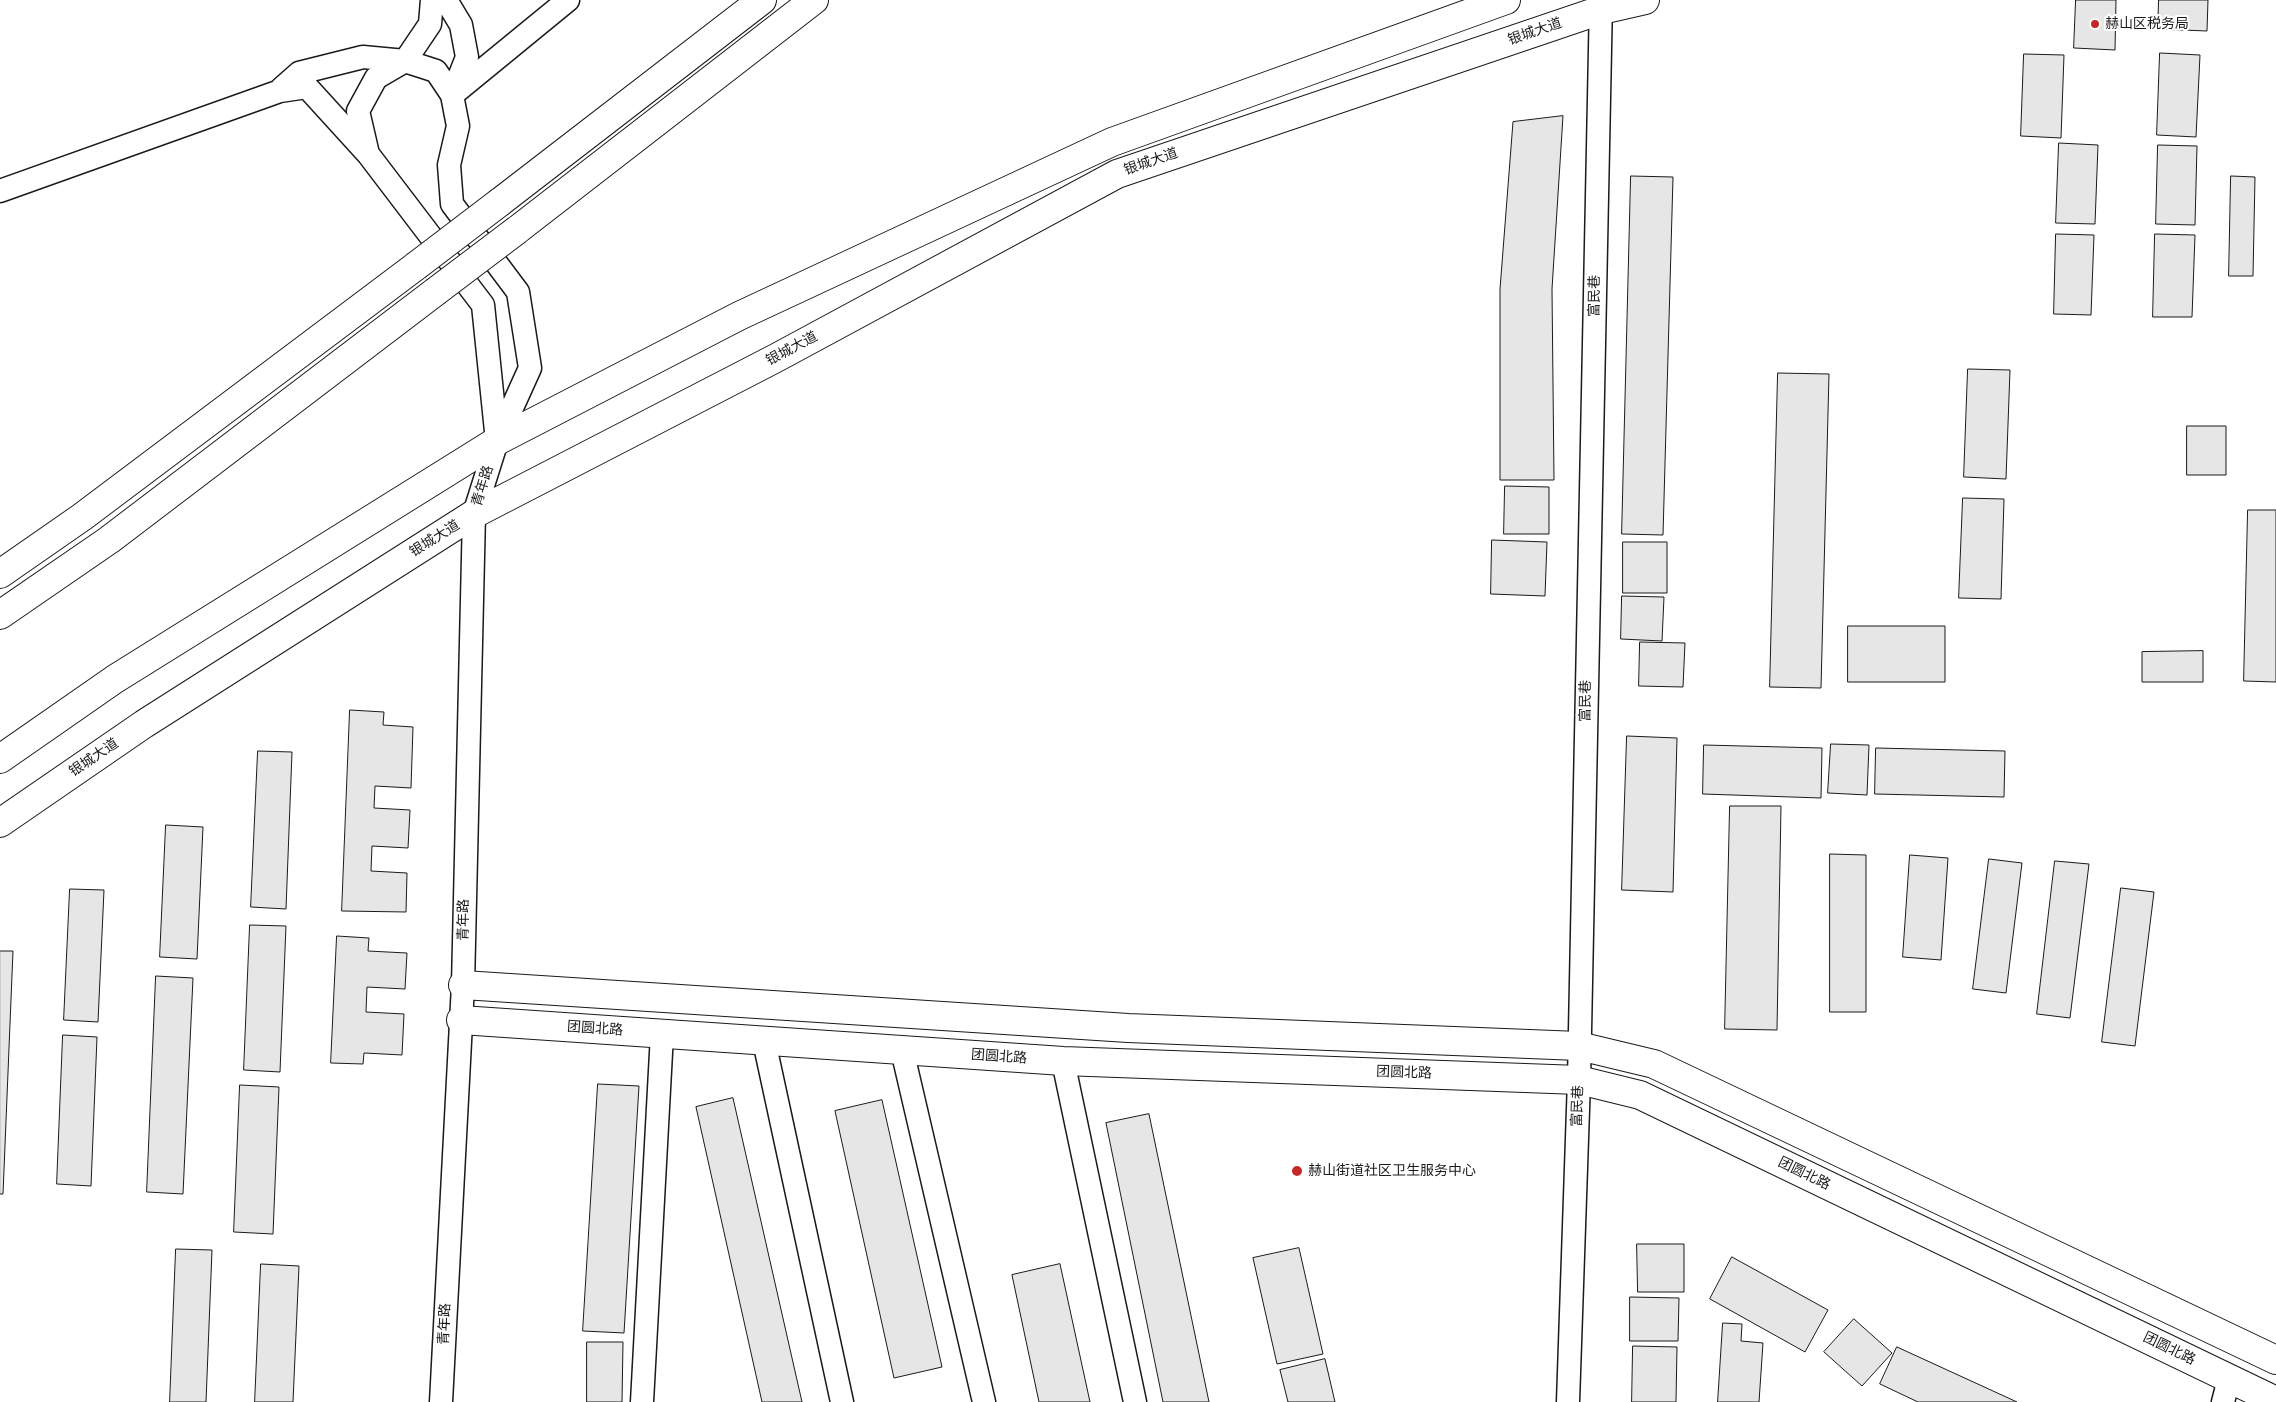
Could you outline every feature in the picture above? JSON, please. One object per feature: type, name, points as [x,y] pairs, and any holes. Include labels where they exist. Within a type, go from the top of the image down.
[{"type":"main road","points":[[0,574],[82,517],[416,266],[762,0]]},
{"type":"main road","points":[[0,615],[109,540],[517,230],[814,0]]},
{"type":"main road","points":[[0,760],[115,679],[497,441],[739,316],[1112,142],[1506,0]]},
{"type":"main road","name":"银城大道","points":[[0,823],[144,724],[474,514],[776,358],[1117,174],[1601,5],[1645,0]]},
{"type":"main road","points":[[463,985],[1128,1028],[1579,1046],[1654,1064],[2276,1360]]},
{"type":"main road","name":"团圆北路","points":[[461,1020],[1063,1061],[1579,1080],[1640,1095],[2226,1390],[2276,1401]]},
{"type":"street","points":[[368,154],[358,111],[376,78],[405,61],[430,24],[432,0]]},
{"type":"street","points":[[446,0],[461,25],[467,57],[452,95]]},
{"type":"street","points":[[452,95],[568,0]]},
{"type":"street","name":"富民巷","points":[[1568,1402],[1579,1080],[1601,5]]},
{"type":"street","points":[[280,91],[299,73],[364,57],[405,61],[436,71],[452,95]]},
{"type":"street","points":[[0,191],[280,91],[308,87],[368,154],[483,305],[497,441]]},
{"type":"street","name":"青年路","points":[[442,1402],[463,985],[474,514],[497,441],[530,368],[518,292],[452,204],[449,165],[458,126],[452,95]]},
{"type":"street","points":[[642,1402],[662,1034]]},
{"type":"street","points":[[764,1041],[842,1402]]},
{"type":"street","points":[[902,1050],[984,1402]]},
{"type":"street","points":[[1063,1061],[1135,1402]]},
{"type":"building","name":"赫山区税务局","points":[[2076,0],[2116,0],[2115,50],[2074,48]]},
{"type":"building","name":"赫山区税务局","points":[[2159,0],[2208,0],[2207,31],[2158,29]]},
{"type":"building","points":[[2160,53],[2200,55],[2196,137],[2157,135]]},
{"type":"building","points":[[2024,54],[2064,55],[2061,138],[2021,136]]},
{"type":"building","points":[[1563,116],[1552,289],[1554,480],[1500,480],[1500,289],[1513,122]]},
{"type":"building","points":[[2059,143],[2098,145],[2095,224],[2056,223]]},
{"type":"building","points":[[2158,145],[2197,146],[2195,225],[2156,224]]},
{"type":"building","points":[[1631,176],[1673,177],[1663,535],[1622,534]]},
{"type":"building","points":[[2231,176],[2255,177],[2253,276],[2229,276]]},
{"type":"building","points":[[2056,234],[2094,235],[2091,315],[2054,314]]},
{"type":"building","points":[[2155,234],[2195,235],[2192,317],[2153,317]]},
{"type":"building","points":[[1968,369],[2010,370],[2006,479],[1964,477]]},
{"type":"building","points":[[1778,373],[1829,374],[1821,688],[1770,687]]},
{"type":"building","points":[[2187,426],[2226,426],[2226,475],[2187,475]]},
{"type":"building","points":[[1505,486],[1549,487],[1549,534],[1504,534]]},
{"type":"building","points":[[1963,498],[2004,499],[2001,599],[1959,598]]},
{"type":"building","points":[[2248,510],[2276,510],[2276,682],[2244,681]]},
{"type":"building","points":[[1492,540],[1547,542],[1545,596],[1491,594]]},
{"type":"building","points":[[1623,542],[1667,542],[1667,593],[1623,593]]},
{"type":"building","points":[[1622,596],[1664,597],[1662,641],[1621,639]]},
{"type":"building","points":[[1848,626],[1945,626],[1945,682],[1848,682]]},
{"type":"building","points":[[1640,642],[1685,643],[1683,687],[1639,686]]},
{"type":"building","points":[[2203,651],[2203,682],[2142,682],[2142,652]]},
{"type":"building","points":[[350,710],[384,712],[383,725],[413,727],[411,788],[375,786],[374,808],[410,810],[408,848],[372,846],[371,871],[407,873],[406,912],[342,911]]},
{"type":"building","points":[[1627,736],[1677,738],[1673,892],[1622,890]]},
{"type":"building","points":[[1831,744],[1869,745],[1867,795],[1828,793]]},
{"type":"building","points":[[1704,745],[1822,748],[1821,798],[1703,794]]},
{"type":"building","points":[[1876,748],[2005,751],[2004,797],[1875,794]]},
{"type":"building","points":[[258,751],[292,752],[286,909],[251,907]]},
{"type":"building","points":[[1730,806],[1781,806],[1777,1030],[1725,1029]]},
{"type":"building","points":[[166,825],[203,827],[197,959],[160,957]]},
{"type":"building","points":[[1830,854],[1866,855],[1866,1012],[1830,1012]]},
{"type":"building","points":[[1910,855],[1948,858],[1941,960],[1903,957]]},
{"type":"building","points":[[1989,859],[2022,863],[2006,993],[1973,989]]},
{"type":"building","points":[[2055,861],[2089,864],[2070,1018],[2037,1014]]},
{"type":"building","points":[[2121,888],[2154,892],[2135,1046],[2102,1042]]},
{"type":"building","points":[[70,889],[104,890],[98,1022],[64,1020]]},
{"type":"building","points":[[250,925],[286,926],[280,1072],[244,1070]]},
{"type":"building","points":[[337,936],[369,938],[368,951],[407,953],[405,989],[367,987],[366,1012],[404,1014],[402,1055],[364,1053],[363,1064],[331,1063]]},
{"type":"building","points":[[0,951],[13,951],[3,1194],[0,1194]]},
{"type":"building","points":[[156,976],[193,978],[183,1194],[147,1192]]},
{"type":"building","points":[[63,1035],[97,1037],[91,1186],[57,1184]]},
{"type":"building","points":[[598,1084],[639,1086],[624,1333],[583,1331]]},
{"type":"building","points":[[240,1085],[279,1087],[273,1234],[234,1232]]},
{"type":"building","points":[[733,1098],[802,1402],[762,1402],[696,1107]]},
{"type":"building","points":[[882,1100],[942,1367],[894,1378],[835,1111]]},
{"type":"building","points":[[1149,1114],[1209,1402],[1163,1402],[1106,1123]]},
{"type":"building","points":[[1637,1244],[1684,1244],[1684,1292],[1638,1292]]},
{"type":"building","points":[[1299,1248],[1323,1354],[1277,1364],[1253,1258]]},
{"type":"building","points":[[176,1249],[212,1250],[206,1402],[170,1402]]},
{"type":"building","points":[[1732,1257],[1828,1310],[1805,1352],[1710,1299]]},
{"type":"building","points":[[261,1264],[299,1266],[293,1402],[255,1402]]},
{"type":"building","points":[[1060,1264],[1090,1402],[1039,1402],[1012,1275]]},
{"type":"building","points":[[1630,1297],[1679,1298],[1678,1341],[1630,1341]]},
{"type":"building","points":[[1854,1319],[1892,1353],[1862,1386],[1824,1352]]},
{"type":"building","points":[[1723,1323],[1742,1324],[1741,1341],[1763,1343],[1759,1402],[1718,1402]]},
{"type":"building","points":[[587,1342],[623,1342],[622,1402],[587,1402]]},
{"type":"building","points":[[1633,1346],[1677,1347],[1676,1402],[1632,1402]]},
{"type":"building","points":[[1897,1347],[2017,1402],[1918,1402],[1880,1384]]},
{"type":"building","points":[[1325,1359],[1335,1402],[1288,1402],[1280,1370]]},
{"type":"place","name":"赫山区税务局","points":[[2095,24]]},
{"type":"place","name":"赫山街道社区卫生服务中心","points":[[1297,1171]]}]
